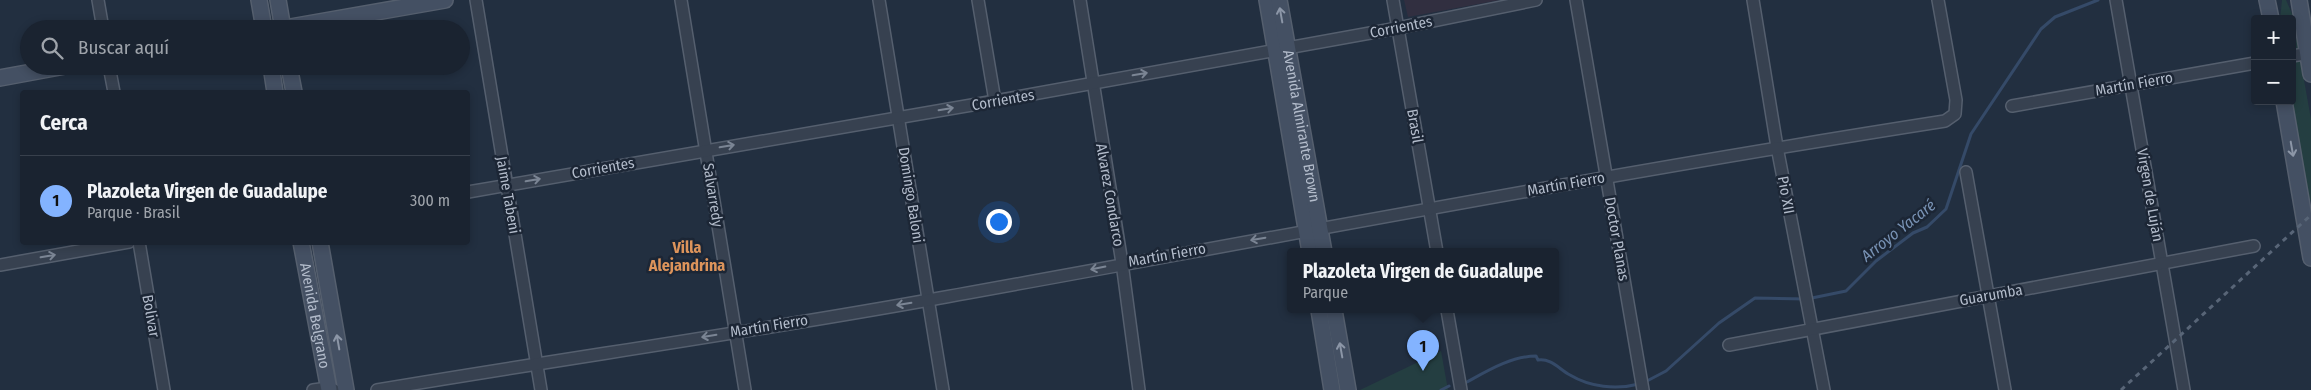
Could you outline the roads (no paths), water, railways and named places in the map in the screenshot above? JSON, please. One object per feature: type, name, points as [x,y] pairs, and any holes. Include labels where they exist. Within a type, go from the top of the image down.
[{"type":"main road","points":[[259,0],[262,20]]},
{"type":"main road","points":[[278,0],[281,20]]},
{"type":"main road","points":[[333,20],[445,0]]},
{"type":"main road","name":"Avenida Almirante Brown","points":[[1267,0],[1281,48],[1313,229],[1322,248]]},
{"type":"main road","name":"Avenida Almirante Brown","points":[[1278,0],[1281,48]]},
{"type":"main road","points":[[2267,0],[2269,15]]},
{"type":"main road","points":[[2299,0],[2304,54],[2311,74]]},
{"type":"main road","points":[[0,78],[20,74]]},
{"type":"main road","points":[[272,75],[275,90]]},
{"type":"main road","points":[[291,75],[294,90]]},
{"type":"main road","points":[[2285,105],[2311,258]]},
{"type":"main road","name":"Avenida Almirante Brown","points":[[1311,248],[1313,229]]},
{"type":"main road","name":"Avenida Belgrano","points":[[302,245],[326,389]]},
{"type":"main road","name":"Avenida Belgrano","points":[[321,245],[346,390]]},
{"type":"main road","points":[[1319,313],[1332,390]]},
{"type":"main road","points":[[1335,313],[1348,390]]},
{"type":"street","points":[[98,0],[101,20]]},
{"type":"street","name":"Jaime Tabeni","points":[[476,0],[541,390]]},
{"type":"street","name":"Salvarredy","points":[[681,0],[745,390]]},
{"type":"street","name":"Domingo Baloni","points":[[879,0],[943,390]]},
{"type":"street","points":[[978,0],[995,101]]},
{"type":"street","name":"Alvarez Condarco","points":[[1080,0],[1122,263],[1140,390]]},
{"type":"street","name":"Brasil","points":[[1393,0],[1436,248]]},
{"type":"street","name":"Corrientes","points":[[470,192],[995,101],[1398,28],[1536,0]]},
{"type":"street","name":"Doctor Planas","points":[[1576,0],[1643,390]]},
{"type":"street","name":"Pio XII","points":[[1752,0],[1777,147],[1824,390]]},
{"type":"street","name":"Martín Fierro","points":[[377,390],[928,300],[1122,263],[1606,177],[1777,147],[1945,121],[1955,114],[1956,100],[1938,0]]},
{"type":"street","name":"Virgen de Luján","points":[[2116,0],[2184,390]]},
{"type":"street","name":"Martín Fierro","points":[[2012,106],[2251,64]]},
{"type":"street","points":[[111,75],[114,90]]},
{"type":"street","points":[[1966,172],[2005,390]]},
{"type":"street","points":[[0,265],[112,245]]},
{"type":"street","name":"Bolivar","points":[[140,245],[164,390]]},
{"type":"street","name":"Guarumba","points":[[1729,345],[2254,246]]},
{"type":"street","points":[[1448,313],[1461,390]]},
{"type":"waterway","name":"Arroyo Yacaré","points":[[1645,382],[1666,371],[1719,323],[1755,298],[1807,299],[1846,291],[1876,261],[1913,233],[1927,227],[1946,209],[1971,134],[2041,29],[2055,17],[2098,0]]},
{"type":"waterway","name":"Arroyo Yacaré","points":[[1467,382],[1509,361],[1536,356],[1538,360],[1551,362],[1566,373],[1595,385],[1621,387],[1639,384]]},
{"type":"waterway","name":"Arroyo Yacaré","points":[[1441,390],[1449,386]]},
{"type":"railway","points":[[2121,390],[2311,215]]},
{"type":"place","name":"Plazoleta Virgen de Guadalupe","points":[[1423,371]]},
{"type":"district","name":"Villa Alejandrina","points":[[687,256]]}]
